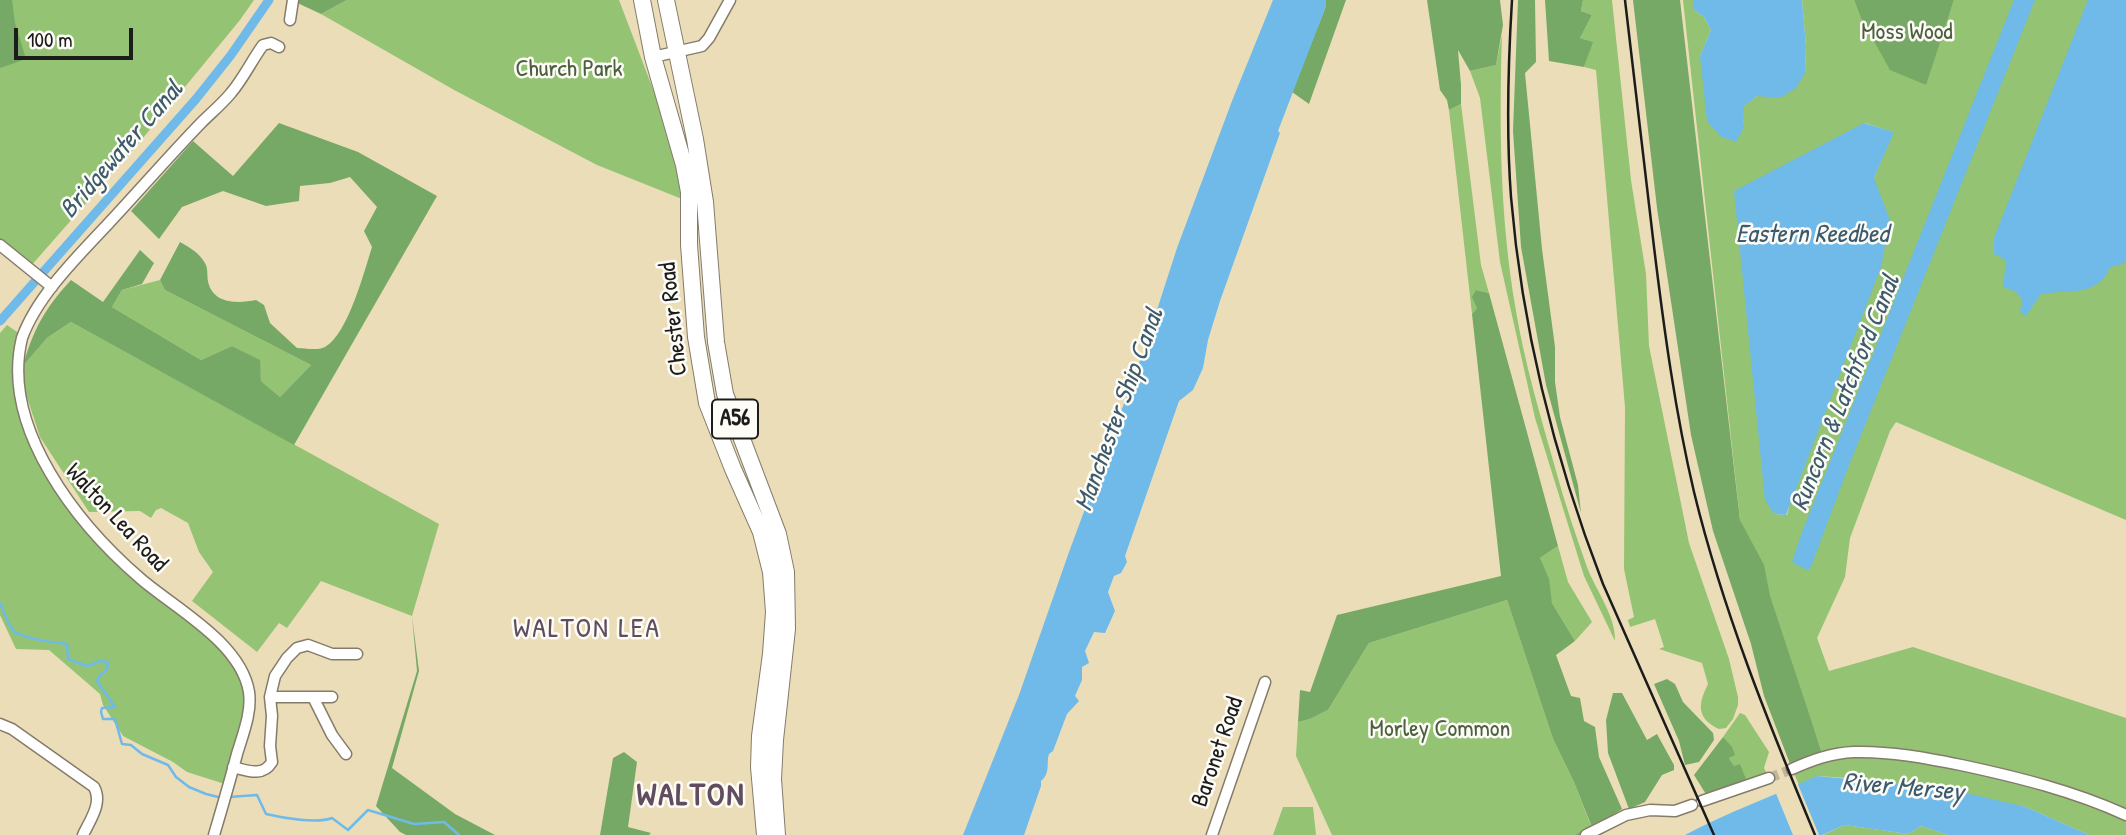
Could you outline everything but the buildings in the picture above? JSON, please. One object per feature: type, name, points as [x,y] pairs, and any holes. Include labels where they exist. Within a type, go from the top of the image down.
[{"type":"highway","name":"Chester Road","points":[[642,0],[653,57],[684,165],[689,192],[690,261],[696,337],[707,403],[761,532],[771,572],[774,612],[759,767],[765,835]]},
{"type":"highway","name":"Chester Road","points":[[666,0],[703,189],[716,342],[725,394],[778,534],[786,572],[787,629],[773,779],[777,835]]},
{"type":"street","points":[[290,20],[293,0]]},
{"type":"street","points":[[653,57],[702,46],[730,0]]},
{"type":"street","name":"Walton Lea Road","points":[[214,835],[246,723],[249,703],[244,676],[233,657],[189,615],[127,566],[67,503],[44,472],[28,437],[16,395],[15,366],[23,336],[48,283],[83,250],[233,91],[264,45],[271,43],[279,47]]},
{"type":"street","points":[[0,245],[48,283]]},
{"type":"street","points":[[233,767],[257,772],[270,767],[270,697],[275,676],[296,648],[308,645],[332,654],[357,654]]},
{"type":"street","name":"Baronet Road","points":[[1212,835],[1265,682]]},
{"type":"street","points":[[270,697],[332,697]]},
{"type":"street","points":[[313,697],[332,735],[346,754]]},
{"type":"street","points":[[0,724],[12,729],[94,787],[98,794],[97,804],[83,835]]},
{"type":"street","points":[[1792,769],[1824,756],[1854,752],[1924,758],[2051,787],[2126,815]]},
{"type":"street","points":[[1586,835],[1626,815],[1650,810],[1675,811],[1769,778]]},
{"type":"green space","points":[[0,0],[254,0],[138,144],[30,267],[0,241]]},
{"type":"green space","points":[[0,0],[12,0],[15,23],[26,59],[0,68]]},
{"type":"green space","points":[[291,0],[347,0],[321,14]]},
{"type":"green space","name":"Church Park","points":[[347,0],[619,0],[677,159],[682,199],[597,165],[456,91],[321,14]]},
{"type":"green space","points":[[1326,0],[1346,0],[1309,104],[1292,92]]},
{"type":"green space","points":[[1427,0],[1500,0],[1503,25],[1496,65],[1470,71],[1458,50],[1461,104],[1449,110],[1447,100],[1440,90]]},
{"type":"green space","points":[[1518,0],[1535,0],[1536,62],[1525,73],[1542,249],[1555,347],[1555,382],[1560,417],[1578,485],[1581,513],[1546,385],[1521,247],[1513,131]]},
{"type":"green space","points":[[1545,0],[1583,0],[1581,11],[1592,15],[1580,38],[1593,42],[1584,67],[1549,61]]},
{"type":"green space","points":[[1583,0],[1612,0],[1631,180],[1646,274],[1649,346],[1689,543],[1729,659],[1738,697],[1733,719],[1726,728],[1719,729],[1712,725],[1701,710],[1702,698],[1708,684],[1702,663],[1659,649],[1664,647],[1655,619],[1630,627],[1628,620],[1634,617],[1624,569],[1625,407],[1596,70],[1584,67],[1592,42],[1580,38],[1592,15],[1581,11]]},
{"type":"green space","points":[[1633,0],[1680,0],[1740,520],[1764,565],[1770,596],[1823,756],[1792,769],[1764,696],[1751,644],[1713,531],[1691,435],[1657,208]]},
{"type":"green space","points":[[1683,0],[1694,0],[1694,10],[1704,17],[1711,30],[1700,56],[1744,127],[1742,107],[1757,96],[1805,73],[1806,46],[1802,0],[1854,0],[1860,16],[1925,85],[1954,0],[2126,0],[2126,520],[1896,422],[1890,431],[1850,538],[1845,577],[1817,638],[1829,671],[1913,647],[2126,718],[2126,835],[2089,835],[2026,807],[1874,780],[1818,776],[1799,785],[1792,769],[1823,755],[1740,520]],"holes":[[[1865,123],[1893,132],[1874,178],[1787,515],[1774,514]]]},
{"type":"green space","name":"Moss Wood","points":[[1854,0],[1954,0],[1926,85],[1890,70]]},
{"type":"green space","points":[[1502,35],[1501,139],[1504,208],[1520,331],[1563,496],[1587,567],[1612,622],[1615,641],[1584,576],[1535,418],[1500,262],[1480,98],[1470,71],[1496,65]]},
{"type":"green space","points":[[1461,104],[1481,265],[1489,293],[1476,290],[1477,308],[1472,314],[1449,110]]},
{"type":"green space","points":[[279,123],[358,152],[437,196],[294,445],[71,322],[47,338],[23,366],[41,320],[71,280],[103,302],[140,250],[154,263],[142,284],[122,290],[112,307],[201,360],[232,346],[260,360],[261,381],[280,397],[311,365],[165,290],[160,280],[180,242],[203,259],[209,285],[217,296],[236,302],[256,300],[264,305],[270,323],[297,348],[325,347],[341,329],[354,302],[372,247],[364,231],[377,207],[350,177],[330,183],[300,186],[299,201],[266,206],[223,191],[182,207],[159,239],[131,211],[193,141],[233,176]]},
{"type":"green space","points":[[160,280],[165,290],[311,365],[280,397],[261,381],[259,360],[232,346],[201,360],[112,307],[122,290]]},
{"type":"green space","points":[[1476,290],[1489,293],[1558,546],[1540,558],[1549,579],[1552,603],[1575,641],[1556,655],[1571,696],[1580,698],[1584,721],[1595,727],[1599,757],[1622,809],[1583,835],[1575,835],[1591,825],[1553,739],[1507,600],[1369,643],[1328,710],[1298,722],[1300,690],[1310,692],[1337,615],[1501,576],[1472,314],[1477,308],[1472,297]]},
{"type":"green space","points":[[71,322],[439,524],[412,616],[321,581],[287,628],[279,623],[257,652],[192,601],[213,572],[199,552],[188,523],[161,508],[156,510],[151,518],[140,511],[89,512],[40,437],[24,388],[23,366],[47,338]]},
{"type":"green space","points":[[7,325],[23,336],[15,366],[44,472],[119,559],[233,657],[249,690],[228,785],[187,772],[123,736],[103,705],[100,694],[49,650],[16,649],[0,615],[0,333]]},
{"type":"green space","points":[[1558,546],[1568,582],[1592,622],[1575,641],[1552,603],[1540,558]]},
{"type":"green space","name":"Morley Common","points":[[1507,600],[1553,739],[1591,826],[1575,835],[1332,835],[1296,756],[1298,722],[1328,710],[1369,643]]},
{"type":"green space","points":[[412,616],[419,671],[392,768],[455,814],[495,835],[406,835],[376,806],[417,671]]},
{"type":"green space","points":[[1667,679],[1675,684],[1683,702],[1713,733],[1714,740],[1699,762],[1685,765],[1679,741],[1654,684]]},
{"type":"green space","points":[[1613,693],[1622,693],[1647,740],[1657,734],[1674,765],[1674,770],[1662,775],[1645,802],[1629,809],[1608,753],[1606,720]]},
{"type":"green space","points":[[1740,713],[1745,715],[1769,752],[1764,768],[1769,778],[1749,786],[1740,765],[1734,766],[1729,758],[1734,755],[1723,737]]},
{"type":"green space","points":[[1723,737],[1735,755],[1729,758],[1734,766],[1740,764],[1749,786],[1709,799],[1694,775]]},
{"type":"green space","points":[[624,752],[637,762],[628,827],[651,833],[649,835],[600,835],[613,758]]},
{"type":"green space","points":[[1283,807],[1313,807],[1316,835],[1273,835]]},
{"type":"green space","points":[[1845,825],[1908,834],[1921,826],[1948,835],[1823,835]]},
{"type":"water","points":[[1273,0],[1326,0],[1326,6],[1278,131],[1280,133],[1220,301],[1203,368],[1193,390],[1179,401],[1125,556],[1127,562],[1121,573],[1114,576],[1108,592],[1115,611],[1105,633],[1094,632],[1085,651],[1089,663],[1082,667],[1082,680],[1075,696],[1079,701],[1067,714],[1053,751],[1049,754],[1047,771],[1041,781],[1024,835],[963,835],[1019,695],[1145,347],[1177,248]]},
{"type":"water","points":[[1694,0],[1802,0],[1806,46],[1805,73],[1796,88],[1780,98],[1757,96],[1743,107],[1744,127],[1736,142],[1720,136],[1707,121],[1700,56],[1711,30],[1704,17],[1694,10]]},
{"type":"water","points":[[2014,0],[2035,0],[1811,567],[1807,570],[1792,562],[1802,532]]},
{"type":"water","points":[[2088,0],[2126,0],[2126,259],[2123,264],[2110,267],[2105,277],[2090,288],[2041,294],[2026,316],[2020,312],[2022,299],[2016,292],[2003,287],[2006,260],[1994,254],[1994,238]]},
{"type":"water","name":"Eastern Reedbed","points":[[1864,123],[1894,132],[1874,178],[1890,220],[1881,267],[1786,515],[1774,514],[1765,500],[1734,191]]},
{"type":"water","name":"River Mersey","points":[[1817,776],[1944,788],[2026,807],[2089,835],[1948,835],[1921,826],[1908,834],[1845,825],[1822,835],[1685,835]]},
{"type":"pier","points":[[1797,782],[1819,835],[1793,835],[1775,791]]},
{"type":"waterway","name":"Bridgewater Canal","points":[[0,321],[196,99],[269,0]]},
{"type":"waterway","points":[[0,603],[9,624],[17,633],[38,640],[67,644],[68,659],[87,666],[100,661],[108,662],[107,670],[97,681],[115,707],[102,708],[101,712],[103,719],[115,719],[122,744],[131,745],[142,754],[168,765],[176,777],[189,787],[218,797]]},
{"type":"waterway","points":[[229,797],[257,795],[266,814],[290,819],[332,818],[348,830],[368,810],[414,824],[444,822],[459,835]]},
{"type":"tunnel","points":[[1769,778],[1792,769]]},
{"type":"railway","points":[[1512,0],[1508,98],[1511,197],[1523,296],[1543,393],[1570,490],[1603,584],[1714,835]]},
{"type":"railway","points":[[1625,0],[1666,339],[1694,492],[1733,623],[1815,835]]},
{"type":"district","name":"WALTON LEA","points":[[587,630]]},
{"type":"district","name":"WALTON","points":[[691,796]]},
{"type":"water label","name":"Runcorn & Latchford Canal","points":[[1846,393]]},
{"type":"water label","name":"Manchester Ship Canal","points":[[1120,410]]}]
